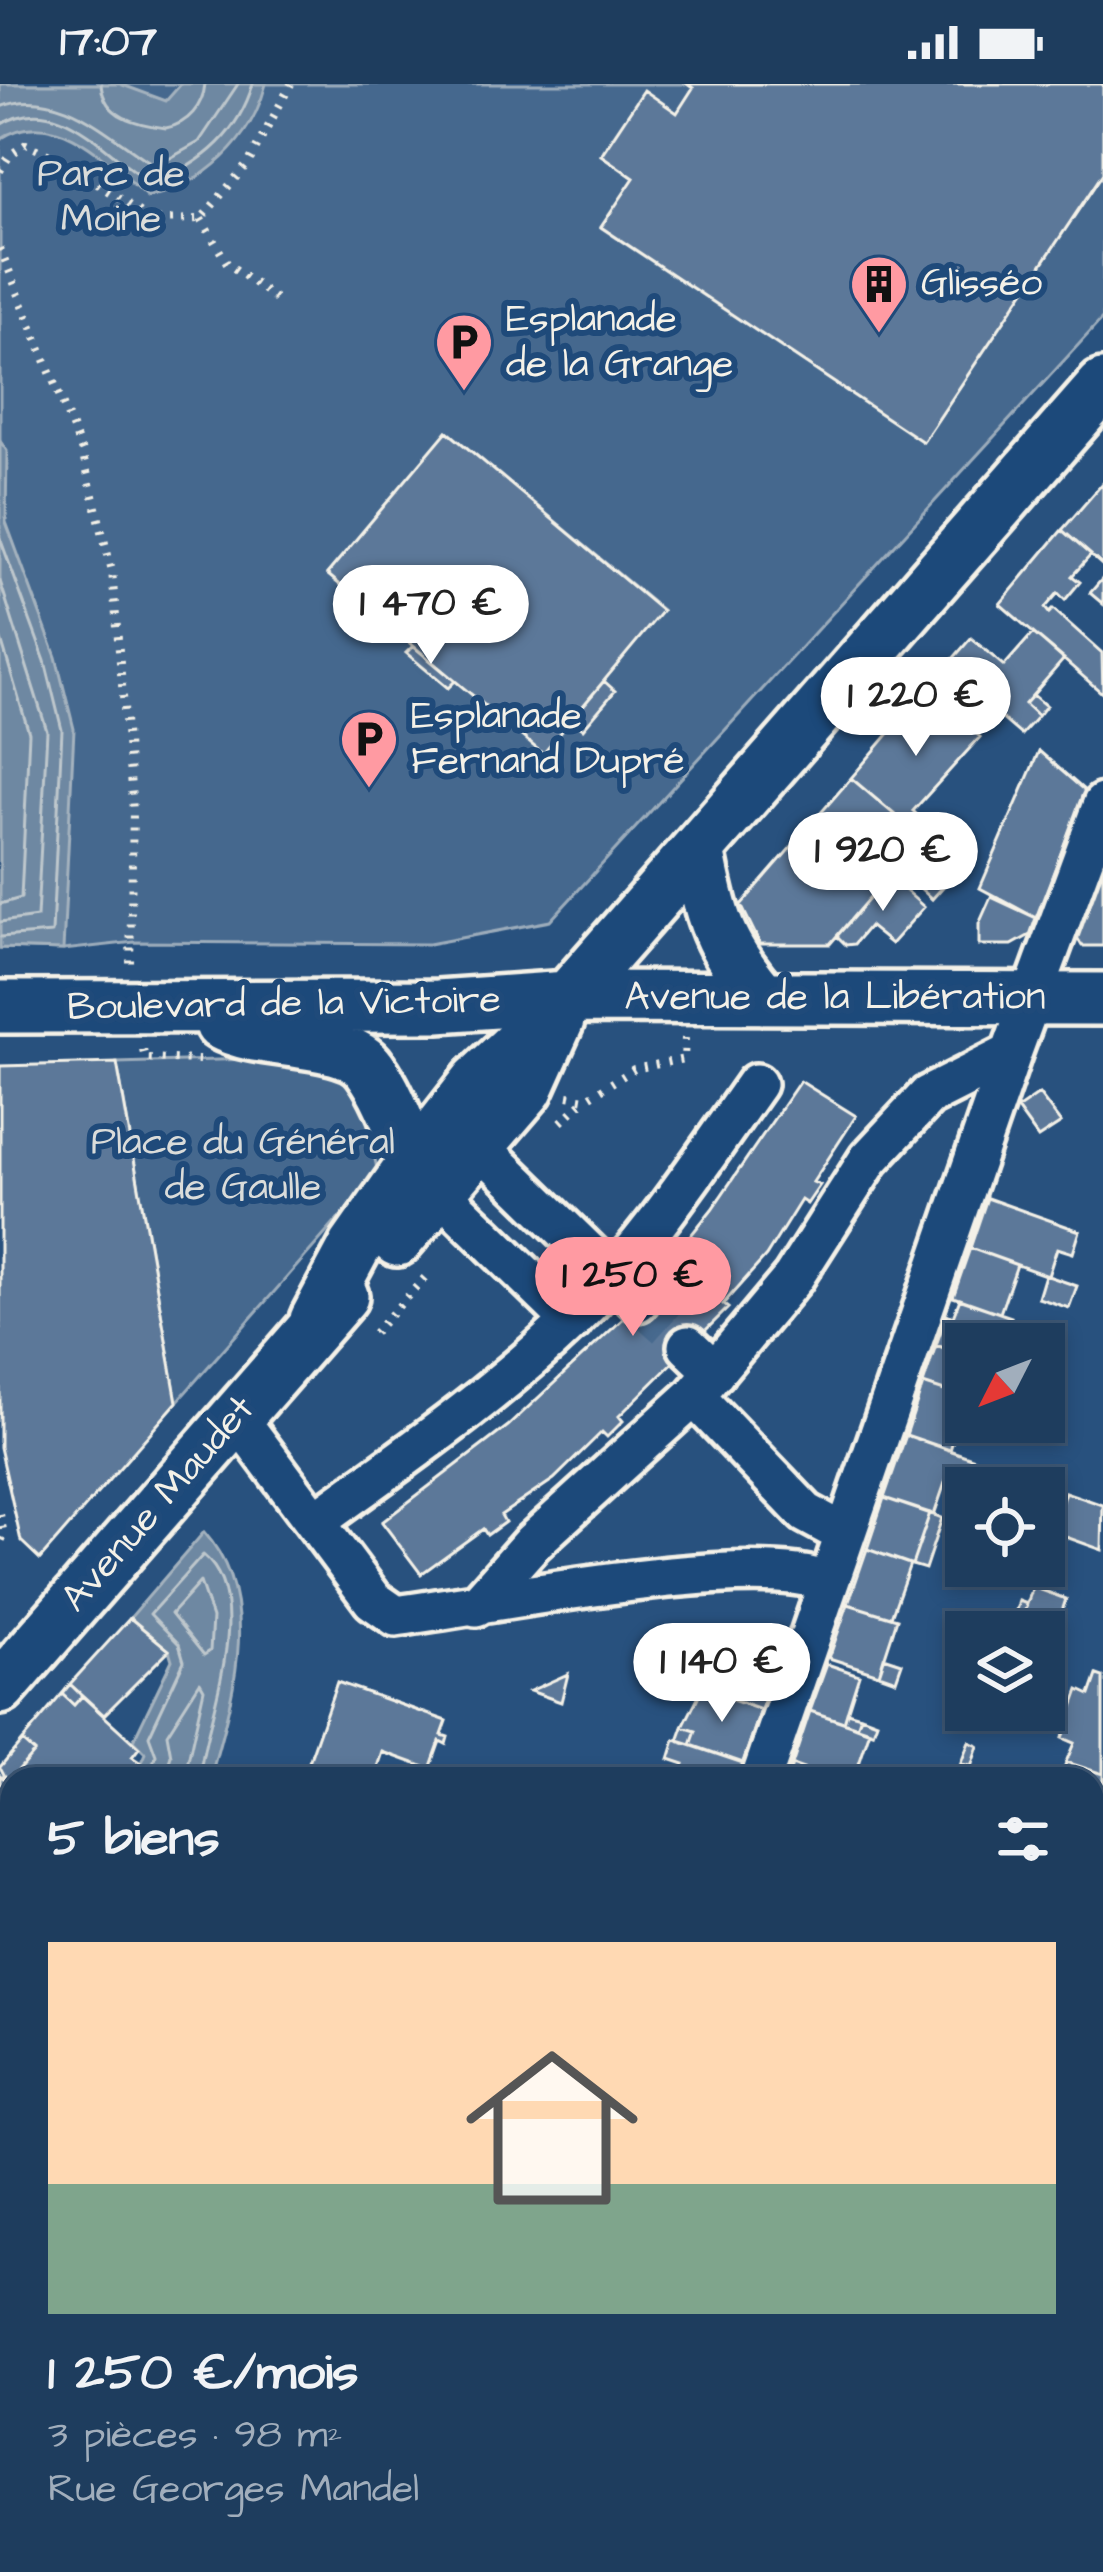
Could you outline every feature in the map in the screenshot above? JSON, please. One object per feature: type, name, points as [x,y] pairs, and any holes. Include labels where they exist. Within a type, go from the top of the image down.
[{"type":"main road","points":[[568,998],[1103,386]]},
{"type":"main road","points":[[698,849],[716,933],[728,957],[763,998]]},
{"type":"main road","name":"Boulevard de la Victoire","points":[[0,1007],[438,1006],[568,998]]},
{"type":"main road","name":"Avenue de la Libération","points":[[568,998],[1103,999]]},
{"type":"main road","name":"Avenue Maudet","points":[[0,1688],[316,1320],[355,1246],[426,1176],[478,1145],[527,1089],[568,998]]},
{"type":"main road","name":"Avenue Maudet","points":[[426,1176],[477,1082],[568,998]]},
{"type":"main road","points":[[188,1006],[244,1037],[346,1050],[368,1065],[426,1176]]},
{"type":"street","points":[[765,1767],[1030,999],[1103,804]]},
{"type":"street","points":[[476,1606],[793,1278],[869,1159],[928,1096],[1011,1054]]},
{"type":"street","points":[[316,1521],[484,1399],[572,1321],[625,1289],[755,1084]]},
{"type":"street","points":[[478,1145],[625,1289]]},
{"type":"street","points":[[426,1176],[572,1321]]},
{"type":"street","points":[[699,1371],[806,1513],[843,1533]]},
{"type":"street","points":[[236,1415],[374,1600],[396,1616],[682,1577],[801,1573],[826,1582]]},
{"type":"path","points":[[0,171],[10,155],[26,145],[63,160],[151,220],[201,219],[249,161],[291,84]]},
{"type":"path","points":[[201,219],[227,263],[280,302]]},
{"type":"path","points":[[0,248],[82,452],[112,571],[133,810],[128,941],[134,1008],[145,1058],[212,1060]]},
{"type":"path","points":[[0,1514],[4,1535],[0,1544]]},
{"type":"green space","name":"Parc de Moine","points":[[0,84],[687,84],[693,88],[677,113],[644,91],[601,154],[634,178],[602,228],[923,442],[1103,173],[1103,318],[550,921],[429,944],[135,942],[63,950],[0,948]],"holes":[[[447,431],[662,610],[543,754],[327,574]]]},
{"type":"green space","name":"Place du Général de Gaulle","points":[[354,1056],[378,1174],[177,1402],[117,1063]]},
{"type":"water","points":[[0,84],[120,84],[166,101],[181,84],[266,84],[249,124],[222,158],[187,183],[147,197],[98,153],[60,132],[20,130],[0,139]]},
{"type":"water","points":[[0,441],[7,451],[6,522],[56,657],[74,729],[63,950],[0,948]]},
{"type":"water","points":[[204,1532],[223,1559],[238,1620],[233,1685],[213,1767],[139,1767],[145,1753],[133,1741],[172,1660],[169,1650],[130,1618]]},
{"type":"building","name":"Glisséo","points":[[687,84],[1103,84],[1103,173],[923,442],[601,227],[634,178],[601,155],[644,90],[677,113],[693,88]]},
{"type":"building","points":[[447,431],[662,611],[543,754],[327,574]]},
{"type":"building","points":[[1103,483],[1103,566],[1062,530]]},
{"type":"building","points":[[1062,530],[1091,555],[1072,576],[1080,582],[1065,600],[1058,593],[1045,608],[1049,613],[1053,609],[1102,653],[1103,694],[1000,604]]},
{"type":"building","points":[[1103,578],[1103,604],[1090,593]]},
{"type":"building","points":[[1033,633],[1064,659],[1025,704],[1038,716],[1021,735],[944,669],[971,638],[1004,666]]},
{"type":"building","points":[[413,646],[455,681],[448,688],[406,653]]},
{"type":"building","points":[[604,681],[615,691],[583,729],[571,720]]},
{"type":"building","points":[[927,689],[980,737],[913,811],[930,827],[921,837],[851,778]]},
{"type":"building","points":[[1033,695],[1046,706],[1038,716],[1025,704]]},
{"type":"building","points":[[1039,751],[1085,791],[1036,918],[980,888]]},
{"type":"building","points":[[851,778],[921,837],[830,944],[760,944],[741,905]]},
{"type":"building","points":[[947,858],[959,869],[932,899],[920,888]]},
{"type":"building","points":[[1103,864],[1103,946],[1082,946],[1075,934]]},
{"type":"building","points":[[889,876],[924,907],[891,944],[869,926],[854,944],[846,945],[837,936]]},
{"type":"building","points":[[991,897],[1036,918],[1030,935],[1012,945],[979,945],[979,924]]},
{"type":"building","points":[[117,1063],[177,1402],[40,1559],[21,1541],[0,1447],[0,1066]]},
{"type":"building","points":[[800,1081],[856,1116],[813,1182],[820,1185],[807,1204],[801,1200],[766,1256],[723,1304],[728,1308],[619,1416],[623,1421],[607,1437],[602,1432],[554,1479],[501,1515],[505,1522],[487,1535],[483,1529],[421,1574],[382,1522],[508,1426],[627,1315],[712,1209]]},
{"type":"building","points":[[1039,1094],[1061,1123],[1038,1138],[1017,1109]]},
{"type":"building","points":[[987,1198],[1080,1231],[1073,1253],[1057,1248],[1048,1276],[970,1248]]},
{"type":"building","points":[[970,1248],[1017,1265],[1000,1313],[953,1297]]},
{"type":"building","points":[[1045,1275],[1077,1286],[1069,1308],[1038,1298]]},
{"type":"building","points":[[960,1299],[1011,1317],[1009,1323],[945,1323],[945,1348],[936,1345],[947,1314],[953,1317]]},
{"type":"building","points":[[936,1345],[945,1348],[945,1391],[923,1384]]},
{"type":"building","points":[[923,1384],[945,1391],[945,1443],[952,1443],[950,1450],[906,1435]]},
{"type":"building","points":[[906,1435],[992,1465],[945,1467],[934,1515],[884,1498]]},
{"type":"building","points":[[1065,1492],[1103,1505],[1102,1550],[1065,1537]]},
{"type":"building","points":[[884,1498],[930,1513],[912,1565],[867,1549]]},
{"type":"building","points":[[930,1513],[942,1518],[925,1569],[912,1565]]},
{"type":"building","points":[[867,1549],[910,1564],[891,1617],[848,1604]]},
{"type":"building","points":[[1033,1587],[1066,1599],[1062,1611],[1024,1611]]},
{"type":"building","points":[[848,1604],[897,1619],[879,1674],[829,1658]]},
{"type":"building","points":[[130,1618],[169,1650],[104,1715],[70,1684]]},
{"type":"building","points":[[731,1637],[780,1656],[761,1710],[718,1695]]},
{"type":"building","points":[[884,1657],[902,1663],[896,1680],[879,1674]]},
{"type":"building","points":[[827,1664],[859,1675],[844,1722],[810,1711]]},
{"type":"building","points":[[568,1674],[561,1702],[530,1691]]},
{"type":"building","points":[[1097,1675],[1103,1677],[1103,1767],[1066,1762],[1074,1743],[1062,1738],[1079,1690],[1090,1695]]},
{"type":"building","points":[[337,1682],[447,1721],[442,1735],[448,1737],[446,1744],[440,1741],[431,1767],[383,1752],[378,1767],[307,1767]]},
{"type":"building","points":[[70,1684],[82,1696],[74,1705],[62,1694]]},
{"type":"building","points":[[702,1689],[761,1710],[743,1763],[691,1745],[696,1731],[683,1727]]},
{"type":"building","points":[[62,1694],[74,1705],[82,1696],[139,1748],[132,1757],[141,1763],[139,1767],[21,1767],[34,1752],[22,1741]]},
{"type":"building","points":[[810,1711],[870,1731],[858,1767],[792,1765]]},
{"type":"building","points":[[847,1712],[861,1716],[857,1727],[844,1722]]},
{"type":"building","points":[[861,1716],[877,1722],[873,1733],[857,1727]]},
{"type":"building","points":[[683,1727],[696,1731],[691,1745],[678,1741]]},
{"type":"building","points":[[675,1740],[743,1763],[742,1767],[683,1767],[669,1759]]},
{"type":"building","points":[[22,1741],[34,1752],[21,1767],[0,1767]]},
{"type":"building","points":[[969,1742],[978,1746],[971,1767],[961,1763]]},
{"type":"tunnel","points":[[638,1301],[688,1346]]},
{"type":"place","name":"Glisséo","points":[[879,335]]},
{"type":"place","name":"Esplanade de la Grange","points":[[464,393]]},
{"type":"place","name":"Esplanade Fernand Dupré","points":[[369,790]]}]
